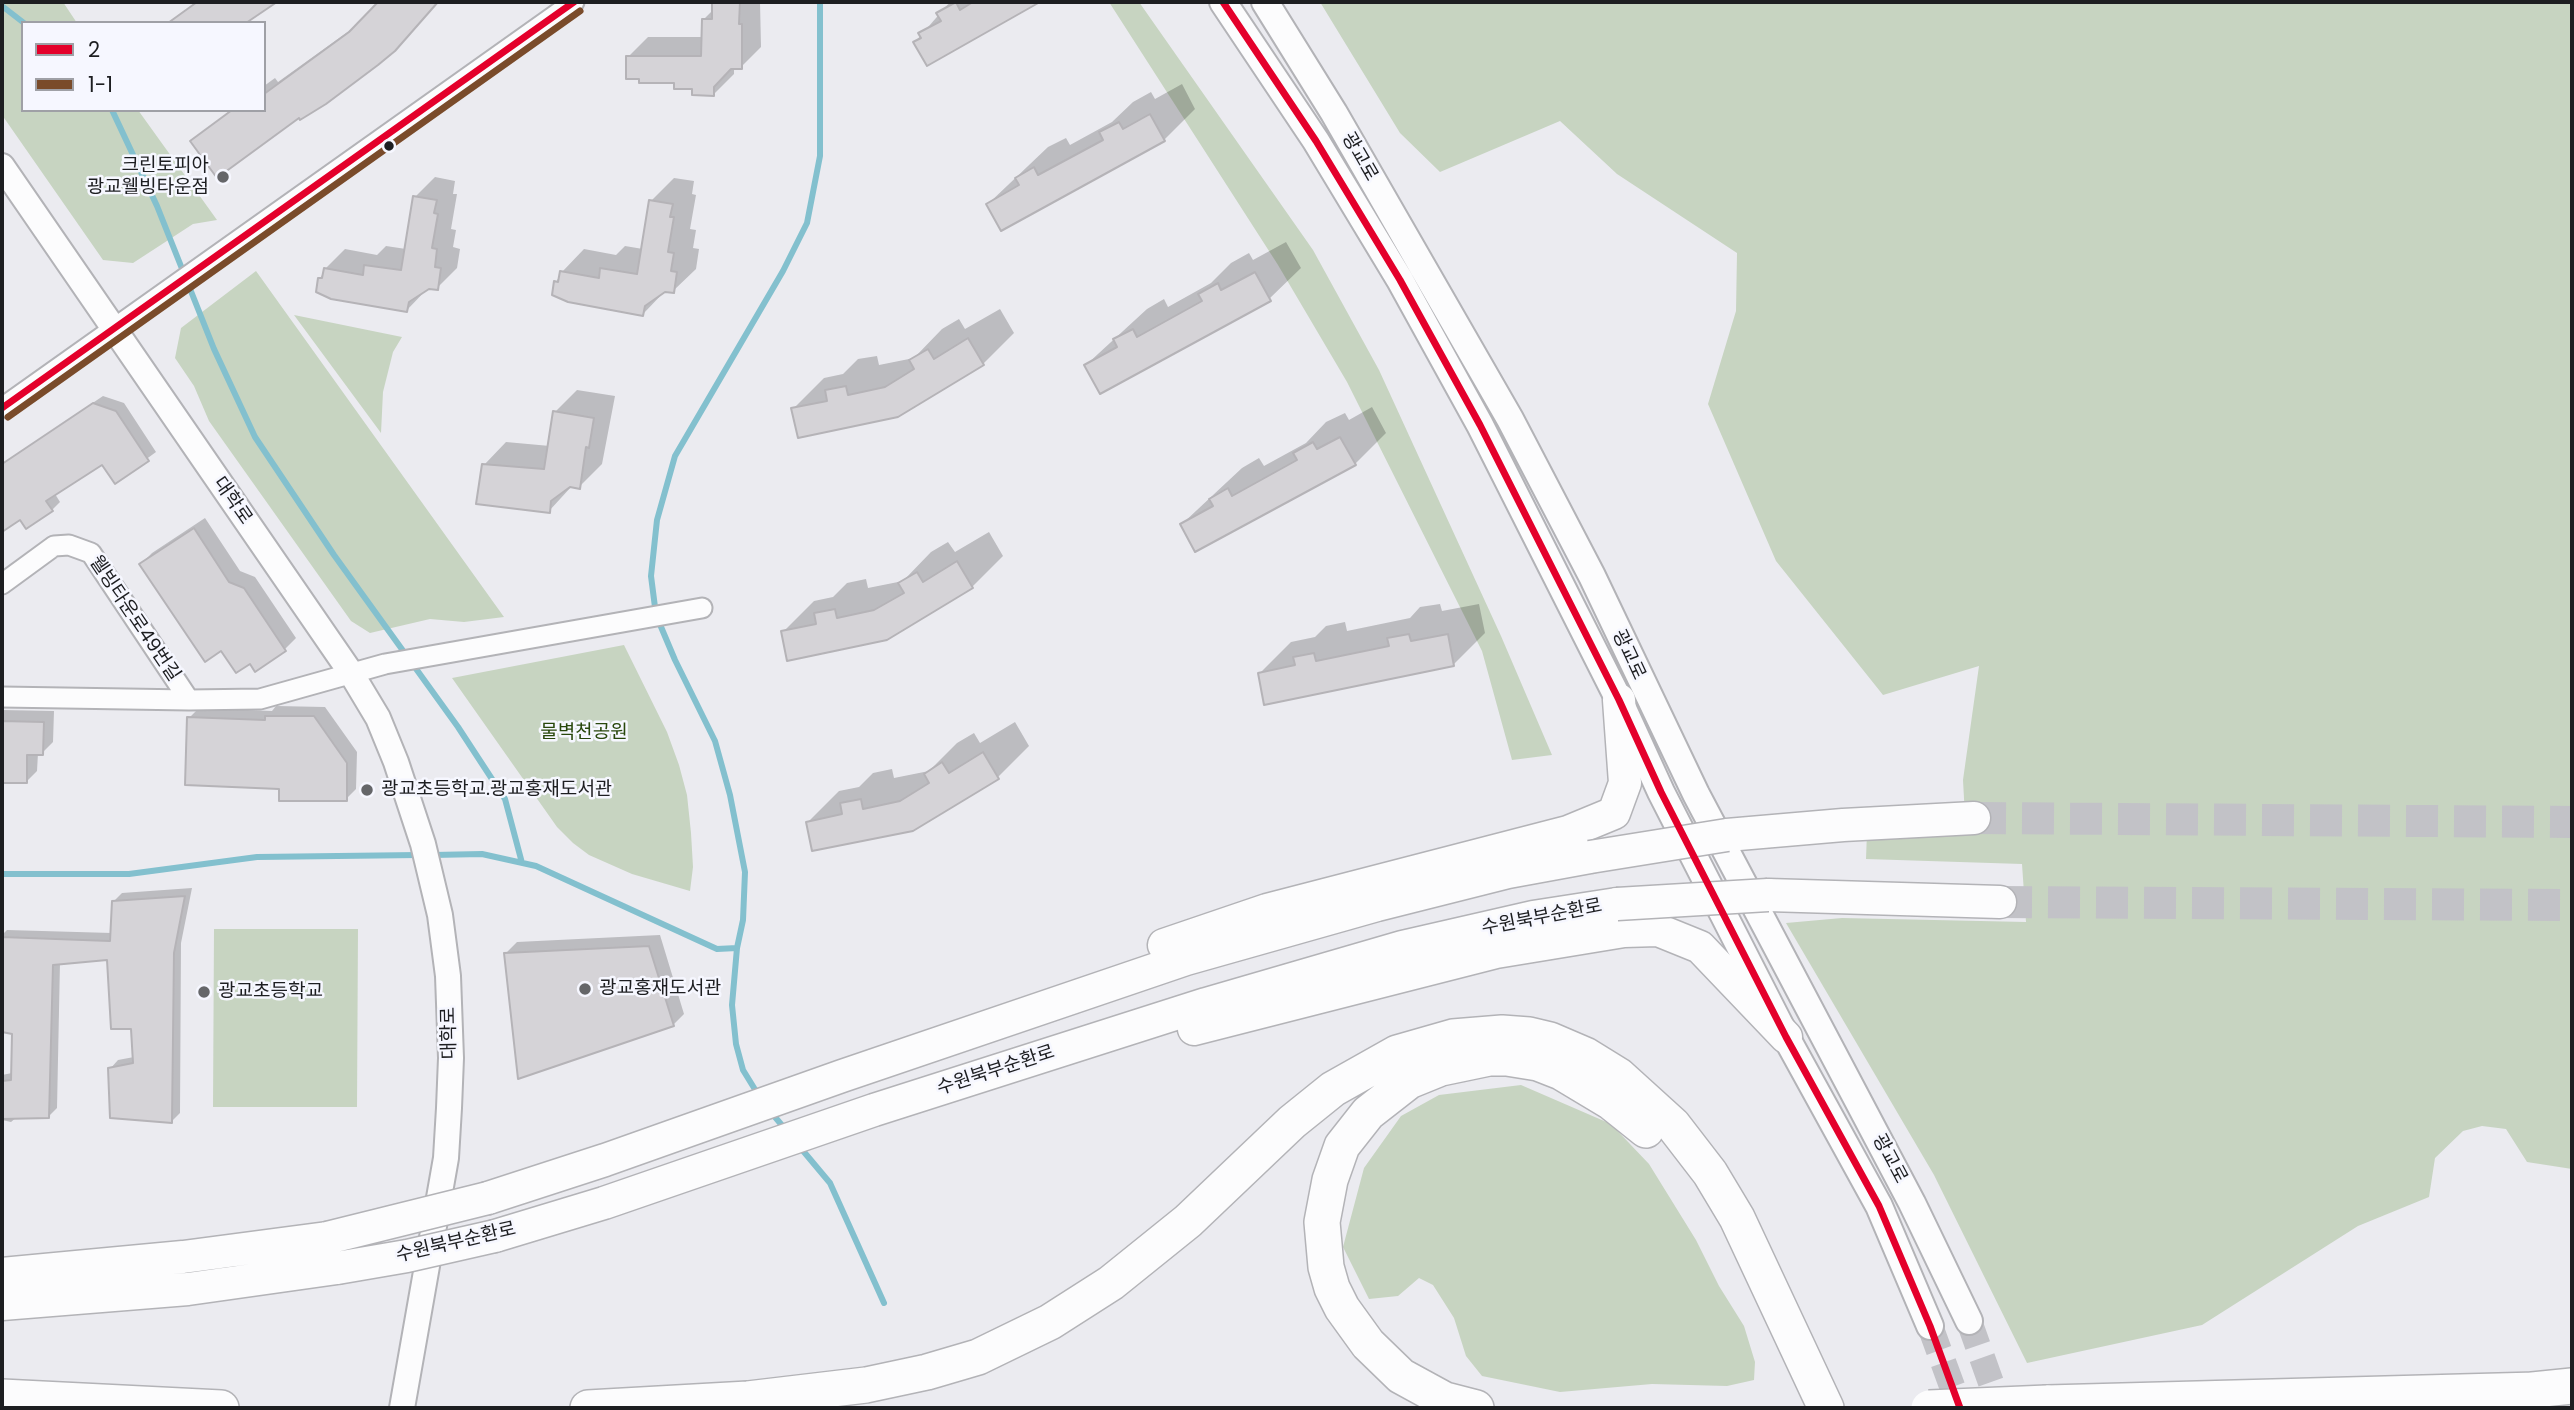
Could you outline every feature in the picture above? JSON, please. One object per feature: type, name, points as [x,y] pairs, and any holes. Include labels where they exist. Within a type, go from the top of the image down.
[{"type":"highway","points":[[842,1076],[1085,972],[1267,909],[1568,832],[1614,813],[1625,783],[1619,700]]},
{"type":"highway","name":"수원북부순환로","points":[[2,1274],[183,1258],[327,1238],[488,1198],[1186,959],[1391,902],[1508,873],[1727,835],[1975,818]]},
{"type":"highway","name":"수원북부순환로","points":[[2,1304],[188,1289],[407,1256],[495,1236],[735,1160],[874,1111],[1206,1004],[1402,947],[1533,917],[1617,904],[1768,895],[2000,902]]},
{"type":"highway","points":[[874,1111],[1496,952],[1625,932],[1658,930],[1700,947],[1786,1037]]},
{"type":"highway","points":[[588,1408],[748,1399],[842,1388],[927,1372],[978,1357],[1049,1322],[1111,1283],[1188,1222],[1292,1122],[1333,1089],[1397,1053],[1453,1037],[1502,1033],[1550,1040],[1585,1055],[1619,1076],[1673,1125],[1710,1173],[1737,1219],[1826,1408]]},
{"type":"highway","points":[[1476,1408],[1445,1401],[1401,1376],[1361,1335],[1332,1288],[1322,1245],[1322,1222],[1325,1197],[1342,1146],[1368,1112],[1409,1081],[1427,1073],[1474,1061],[1507,1058],[1538,1063],[1583,1084],[1628,1113],[1661,1145],[1690,1183],[1722,1236],[1804,1408]]},
{"type":"highway","points":[[2313,1408],[2572,1386]]},
{"type":"highway","points":[[1928,1408],[2536,1390]]},
{"type":"highway","points":[[2,1397],[221,1408]]},
{"type":"main road","name":"광교로","points":[[1223,2],[1315,141],[1400,280],[1480,425],[1619,700],[1661,792],[1786,1037],[1879,1206],[1930,1326]]},
{"type":"main road","name":"광교로","points":[[1265,2],[1334,113],[1510,419],[1592,576],[1640,682],[1696,794],[1912,1203],[1969,1321]]},
{"type":"street","points":[[2,408],[574,2]]},
{"type":"street","name":"대학로","points":[[2,166],[351,673],[378,718],[396,762],[432,878],[445,948],[451,1058],[448,1136],[402,1408]]},
{"type":"street","name":"웰빙타운로49번길","points":[[2,584],[54,546],[69,545],[91,553],[189,700]]},
{"type":"street","points":[[351,673],[384,664],[702,608]]},
{"type":"street","name":"웰빙타운로49번길","points":[[2,696],[260,699],[351,673]]},
{"type":"green space","points":[[2,2],[63,2],[76,21],[21,21],[21,112],[139,112],[217,220],[193,224],[133,263],[103,260],[2,115]]},
{"type":"green space","points":[[1109,2],[1139,2],[1313,250],[1379,370],[1501,636],[1552,755],[1512,760],[1482,651],[1347,382],[1278,265]]},
{"type":"green space","points":[[1320,2],[2572,2],[2572,1169],[2527,1162],[2506,1129],[2482,1126],[2463,1131],[2435,1158],[2429,1197],[2358,1226],[2202,1325],[2027,1363],[1934,1175],[1786,923],[1842,918],[2026,922],[2022,864],[1866,859],[1867,832],[1919,830],[1966,835],[1963,780],[1979,666],[1883,695],[1776,561],[1708,404],[1736,311],[1737,253],[1617,174],[1560,121],[1440,172],[1400,133]]},
{"type":"green space","points":[[256,271],[504,617],[464,622],[430,619],[370,633],[351,621],[209,421],[194,386],[175,358],[181,328]]},
{"type":"green space","points":[[294,315],[402,337],[393,352],[383,392],[381,433]]},
{"type":"green space","name":"물벽천공원","points":[[624,645],[667,732],[679,765],[687,795],[691,833],[693,867],[690,891],[632,874],[589,855],[573,843],[557,827],[452,678]]},
{"type":"green space","points":[[214,929],[358,929],[357,1107],[213,1107]]},
{"type":"green space","points":[[1521,1085],[1611,1124],[1649,1164],[1744,1326],[1755,1362],[1754,1380],[1727,1386],[1652,1384],[1560,1392],[1482,1376],[1466,1356],[1454,1318],[1433,1285],[1419,1278],[1398,1296],[1369,1299],[1343,1247],[1364,1168],[1401,1116],[1439,1095]]},
{"type":"building","points":[[197,2],[277,2],[249,21],[171,21]]},
{"type":"building","points":[[378,2],[438,2],[395,51],[378,65],[217,178],[190,141],[229,112],[266,112],[266,93],[349,32]]},
{"type":"building","points":[[712,2],[740,2],[739,24],[742,24],[742,69],[731,69],[714,87],[714,96],[692,95],[692,89],[674,89],[674,83],[639,83],[639,79],[626,79],[626,56],[701,56],[702,19],[712,19]]},
{"type":"building","points":[[956,2],[960,10],[973,2],[1040,2],[927,66],[913,42],[921,38],[918,33],[941,21],[936,13]]},
{"type":"building","points":[[1150,114],[1165,141],[1001,231],[986,204],[1019,185],[1015,178],[1034,167],[1038,175],[1103,140],[1099,132],[1119,122],[1123,129]]},
{"type":"building","points":[[413,196],[437,200],[434,213],[438,214],[432,248],[437,249],[435,267],[441,268],[438,290],[429,289],[409,302],[407,312],[331,299],[316,292],[318,278],[322,278],[324,268],[363,275],[364,265],[401,270]]},
{"type":"building","points":[[649,200],[673,204],[670,217],[674,217],[668,252],[674,253],[671,271],[677,272],[674,293],[665,292],[645,306],[643,316],[568,302],[552,295],[554,281],[558,282],[560,271],[599,278],[600,268],[637,274]]},
{"type":"building","points":[[1255,272],[1271,301],[1100,394],[1084,365],[1117,347],[1113,339],[1133,329],[1137,337],[1202,301],[1198,294],[1218,283],[1221,290]]},
{"type":"building","points":[[968,338],[984,365],[898,417],[798,438],[791,408],[827,401],[825,390],[846,386],[848,395],[885,387],[914,369],[909,360],[928,349],[934,359]]},
{"type":"building","points":[[93,403],[116,411],[149,461],[115,484],[102,465],[46,501],[53,511],[26,529],[20,520],[2,532],[2,464]]},
{"type":"building","points":[[553,411],[594,418],[589,448],[586,447],[580,489],[570,487],[551,501],[550,513],[476,504],[482,464],[544,469]]},
{"type":"building","points":[[1340,437],[1356,465],[1195,552],[1180,524],[1213,506],[1209,499],[1228,488],[1232,496],[1297,460],[1293,453],[1313,442],[1317,449]]},
{"type":"building","points":[[194,528],[229,582],[244,588],[286,651],[255,672],[250,664],[236,673],[221,651],[205,662],[139,564]]},
{"type":"building","points":[[957,561],[973,588],[887,640],[787,661],[781,631],[816,624],[814,613],[835,609],[837,618],[874,610],[904,593],[898,583],[917,572],[923,582]]},
{"type":"building","points":[[1409,634],[1411,641],[1448,634],[1454,666],[1264,705],[1258,673],[1295,665],[1293,657],[1314,653],[1316,661],[1389,646],[1387,638]]},
{"type":"building","points":[[265,716],[314,716],[347,763],[347,801],[279,801],[279,789],[185,785],[187,717],[265,720]]},
{"type":"building","points":[[2,721],[44,722],[43,755],[27,755],[27,783],[2,783]]},
{"type":"building","points":[[983,752],[999,779],[913,831],[812,851],[806,822],[842,814],[840,803],[861,799],[863,809],[900,801],[929,783],[924,774],[942,762],[949,773]]},
{"type":"building","name":"광교초등학교","points":[[185,896],[174,953],[172,1123],[110,1118],[108,1068],[133,1063],[131,1029],[111,1029],[107,960],[53,965],[49,1118],[2,1119],[2,1081],[11,1080],[12,1034],[2,1032],[2,937],[110,941],[112,901]]},
{"type":"building","name":"광교홍재도서관","points":[[649,946],[674,1026],[518,1079],[504,953]]},
{"type":"waterway","points":[[759,1096],[743,1070],[736,1044],[732,1005],[737,948],[743,920],[745,872],[730,795],[715,741],[656,615],[651,576],[657,520],[675,456],[783,271],[807,223],[820,156],[820,2]]},
{"type":"waterway","points":[[2,6],[21,21]]},
{"type":"waterway","points":[[113,112],[157,206],[214,349],[255,437],[334,555],[458,727],[505,799],[522,863]]},
{"type":"waterway","points":[[433,855],[482,854],[536,866],[717,949],[737,948]]},
{"type":"waterway","points":[[2,874],[129,874],[257,857],[418,855]]},
{"type":"waterway","points":[[770,1111],[785,1129]]},
{"type":"waterway","points":[[799,1146],[830,1183],[884,1303]]},
{"type":"tunnel","points":[[1974,818],[2572,822]]},
{"type":"tunnel","points":[[2000,902],[2572,905]]},
{"type":"tunnel","points":[[1969,1321],[2000,1408]]},
{"type":"tunnel","points":[[1930,1326],[1960,1408]]},
{"type":"transit line","name":"2","points":[[2,408],[574,2]]},
{"type":"transit line","name":"2","points":[[1223,2],[1316,141],[1400,280],[1480,425],[1619,700],[1661,792],[1786,1037],[1879,1206],[1930,1326],[1960,1408]]},
{"type":"transit line","name":"1-1","points":[[8,417],[580,11]]},
{"type":"place","name":"크린토피아 광교웰빙타운점","points":[[223,177]]},
{"type":"place","name":"광교초등학교.광교홍재도서관","points":[[367,790]]},
{"type":"place","name":"광교홍재도서관","points":[[585,989]]},
{"type":"place","name":"광교초등학교","points":[[204,992]]}]
